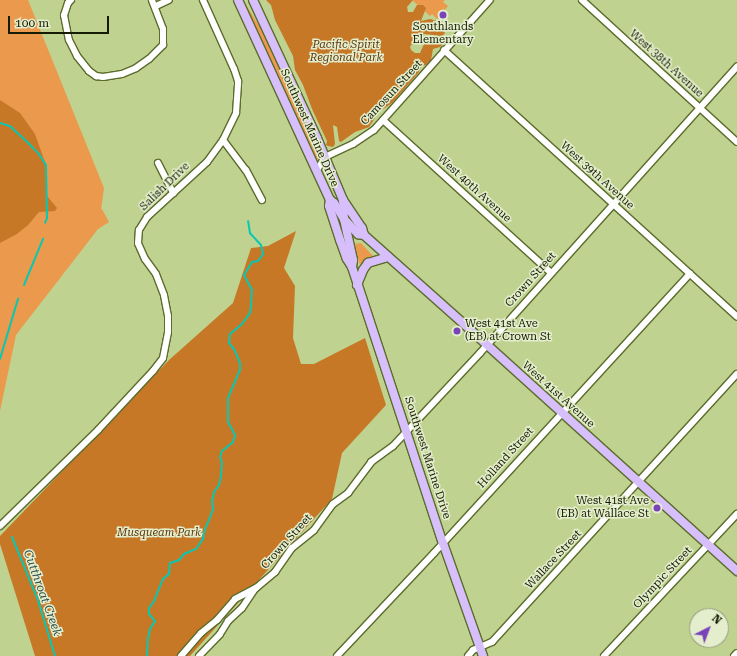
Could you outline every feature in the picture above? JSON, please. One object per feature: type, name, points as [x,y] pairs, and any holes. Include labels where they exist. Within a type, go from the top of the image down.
[{"type":"main road","name":"Southwest Marine Drive","points":[[238,0],[330,200],[329,206],[340,240],[347,259],[352,267]]},
{"type":"main road","name":"Southwest Marine Drive","points":[[253,0],[325,157],[343,200],[344,219],[352,267],[357,285],[407,431],[443,543],[483,656]]},
{"type":"main road","name":"West 41st Avenue","points":[[330,200],[334,203],[344,219],[358,234],[364,235]]},
{"type":"main road","name":"West 41st Avenue","points":[[343,200],[362,228],[364,235],[737,571]]},
{"type":"main road","points":[[357,285],[363,270],[368,263],[388,257]]},
{"type":"street","points":[[72,0],[68,3],[64,15],[69,40],[77,56],[89,71],[96,76],[122,74],[136,68],[159,50],[162,45],[163,29],[156,6],[152,0]]},
{"type":"street","points":[[156,6],[168,0]]},
{"type":"street","name":"Salish Drive","points":[[0,526],[98,430],[153,371],[163,358],[168,332],[168,316],[164,295],[156,274],[145,259],[138,243],[139,230],[148,217],[207,162],[223,140],[236,113],[238,81],[234,69],[202,0]]},
{"type":"street","name":"Camosun Street","points":[[325,157],[366,136],[383,120],[490,0]]},
{"type":"street","name":"West 38th Avenue","points":[[582,0],[737,142]]},
{"type":"street","name":"West 39th Avenue","points":[[444,50],[737,317]]},
{"type":"street","name":"Crown Street","points":[[181,656],[201,633],[217,620],[235,599],[256,588],[275,572],[292,548],[314,530],[332,504],[348,493],[371,462],[393,446],[407,431],[737,67]]},
{"type":"street","name":"West 40th Avenue","points":[[383,120],[551,273]]},
{"type":"street","points":[[223,140],[246,170],[262,200]]},
{"type":"street","points":[[317,170],[325,157]]},
{"type":"street","points":[[158,163],[173,194]]},
{"type":"street","name":"Holland Street","points":[[337,656],[690,274]]},
{"type":"street","name":"Wallace Street","points":[[468,656],[480,647],[492,642],[639,483],[737,374]]},
{"type":"street","name":"Olympic Street","points":[[604,656],[737,514]]},
{"type":"street","name":"Crown Street","points":[[199,656],[220,634],[228,621],[242,608],[256,588]]},
{"type":"street","points":[[734,656],[737,653]]},
{"type":"shaded area","points":[[0,0],[28,0],[104,188],[101,210],[102,209],[109,222],[98,229],[16,335],[0,411]]},
{"type":"shaded area","points":[[243,0],[268,40],[320,155],[319,160],[317,159]]},
{"type":"shaded area","points":[[412,0],[445,0],[443,2],[448,6],[437,19],[432,14],[430,16]]},
{"type":"shaded area","points":[[361,243],[373,256],[367,258],[361,264],[359,263],[355,244]]},
{"type":"green space","name":"Pacific Spirit Regional Park","points":[[266,0],[413,0],[407,7],[408,12],[413,12],[417,5],[423,5],[426,8],[421,21],[430,19],[437,21],[445,33],[442,36],[424,34],[418,42],[410,46],[411,50],[415,53],[420,53],[425,42],[437,37],[443,39],[444,43],[440,47],[433,49],[431,60],[426,65],[421,66],[419,72],[392,103],[379,112],[369,127],[355,132],[341,142],[339,141],[337,127],[333,125],[335,144],[333,147],[328,146],[326,145],[327,141],[295,70],[293,56],[275,20],[271,5]]},
{"type":"green space","points":[[0,100],[20,113],[35,134],[47,168],[47,196],[57,208],[55,211],[39,212],[28,225],[17,234],[0,243]]},
{"type":"green space","name":"Musqueam Park","points":[[296,231],[284,268],[295,286],[293,338],[301,364],[314,364],[365,338],[386,405],[342,453],[332,499],[190,656],[35,656],[0,544],[0,536],[169,360],[233,303],[251,248],[268,246]]},
{"type":"waterway","name":"Cutthroat Creek","points":[[0,123],[10,126],[39,154],[46,165],[47,218],[45,223]]},
{"type":"waterway","points":[[147,656],[150,629],[155,621],[149,614],[149,608],[154,601],[163,579],[169,574],[170,563],[179,560],[184,554],[196,549],[203,539],[204,532],[213,510],[212,501],[214,492],[219,485],[221,476],[222,463],[220,457],[222,451],[233,442],[235,435],[228,422],[228,398],[240,370],[240,363],[234,349],[229,343],[230,334],[242,324],[250,313],[252,290],[244,275],[252,262],[258,261],[263,254],[261,245],[250,233],[248,221]]},
{"type":"waterway","name":"Cutthroat Creek","points":[[24,285],[43,239]]},
{"type":"waterway","name":"Cutthroat Creek","points":[[0,359],[18,299]]},
{"type":"waterway","name":"Cutthroat Creek","points":[[12,537],[38,600],[55,656]]},
{"type":"place","name":"Southlands Elementary","points":[[443,15]]},
{"type":"place","name":"West 41st Ave (EB) at Crown St","points":[[457,331]]},
{"type":"place","name":"West 41st Ave (EB) at Wallace St","points":[[657,508]]}]
